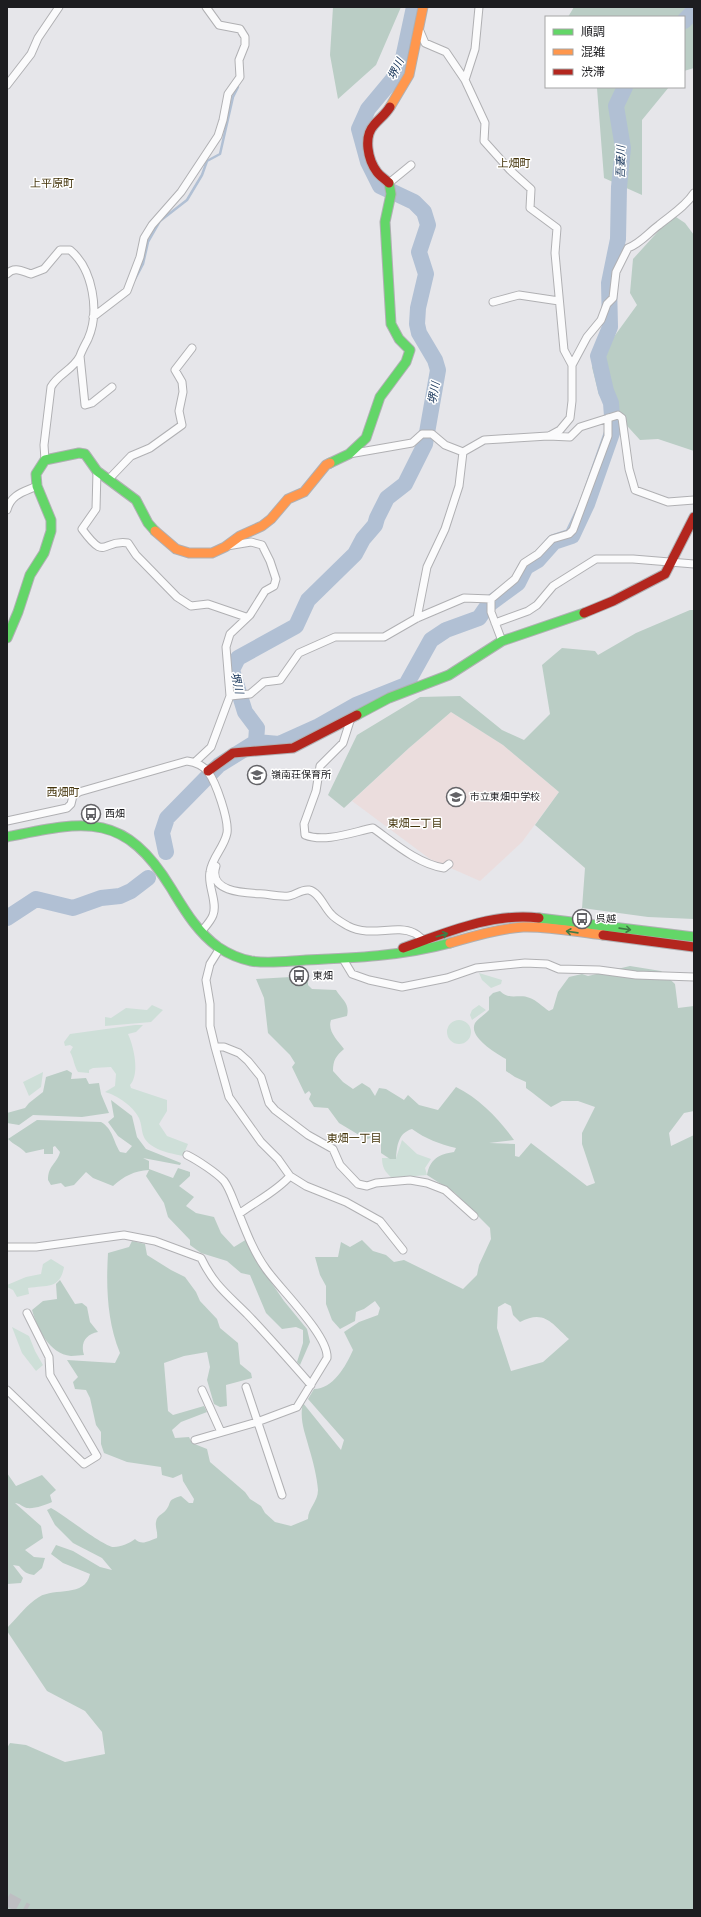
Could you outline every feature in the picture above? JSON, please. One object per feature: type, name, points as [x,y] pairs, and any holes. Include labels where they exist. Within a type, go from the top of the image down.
[{"type":"street","points":[[7,85],[31,54],[38,38],[58,7]]},
{"type":"street","points":[[93,316],[127,291],[140,257],[144,238],[152,225],[181,192],[218,136],[224,120],[228,94],[240,76],[239,60],[245,45],[245,37],[240,29],[219,24],[206,7]]},
{"type":"street","points":[[45,460],[79,453],[85,454],[96,471],[136,500],[148,523],[157,533],[176,549],[188,553],[212,553],[225,547],[240,536],[262,526],[271,519],[288,499],[304,492],[326,465],[348,454],[366,438],[380,397],[406,362],[410,352],[410,350],[399,339],[391,324],[385,222],[391,194],[389,183],[377,172],[370,157],[367,139],[373,126],[384,117],[409,75],[423,7]]},
{"type":"street","points":[[465,80],[475,49],[478,7]]},
{"type":"street","points":[[419,29],[425,43],[446,52],[465,80],[485,123],[484,141],[510,170],[531,189],[530,208],[557,228],[555,252],[559,301],[564,350],[572,365],[572,401],[570,418],[560,430],[548,436]]},
{"type":"street","points":[[389,183],[411,165]]},
{"type":"street","points":[[572,365],[587,337],[601,320],[607,304],[613,298],[616,272],[628,248],[636,245],[683,207],[694,193]]},
{"type":"street","points":[[7,274],[10,271],[18,269],[31,274],[44,269],[60,250],[70,250],[76,255],[89,277],[93,316],[88,338],[80,356],[70,368],[58,377],[50,387],[44,446],[45,460],[36,474],[37,486],[51,520],[51,531],[44,553],[30,575],[18,612],[7,638]]},
{"type":"street","points":[[493,302],[519,295],[559,301]]},
{"type":"street","points":[[109,479],[131,456],[150,448],[182,424],[179,411],[183,392],[182,382],[175,370],[192,348]]},
{"type":"street","points":[[80,356],[85,405],[92,403],[112,387]]},
{"type":"street","points":[[463,452],[484,440],[548,436],[570,437],[580,427],[618,415],[622,418],[635,490],[668,502],[694,500]]},
{"type":"street","points":[[230,696],[250,694],[264,682],[280,680],[299,653],[335,637],[384,638],[417,618],[464,598],[491,599],[515,579],[524,563],[538,554],[552,539],[569,534],[573,530],[608,436],[608,418]]},
{"type":"street","points":[[348,454],[412,443],[422,434],[432,434],[445,445],[463,452]]},
{"type":"street","points":[[417,618],[427,567],[445,529],[459,486],[463,452]]},
{"type":"street","points":[[96,471],[96,509],[82,529],[95,546],[103,548],[122,542],[128,543],[136,555],[177,597],[191,606],[208,604],[246,617]]},
{"type":"street","points":[[7,510],[9,502],[15,496],[37,486]]},
{"type":"street","points":[[208,771],[233,753],[254,750],[293,748],[390,698],[449,675],[502,641],[561,622],[613,601],[661,577],[666,574],[694,518]]},
{"type":"street","points":[[195,762],[211,746],[230,696],[226,647],[230,634],[246,617],[250,615],[265,591],[274,586],[276,579],[270,561],[262,545],[251,542],[225,547]]},
{"type":"street","points":[[495,623],[528,611],[537,605],[553,586],[596,559],[633,559],[694,564]]},
{"type":"street","points":[[491,599],[491,612],[502,641]]},
{"type":"street","points":[[351,718],[343,743],[320,766],[316,791],[304,824],[306,836],[313,838],[333,836],[373,828],[408,852],[434,866],[444,868],[449,864]]},
{"type":"street","points":[[7,821],[67,808],[71,804],[73,796],[79,792],[187,761],[195,762],[208,771],[223,807],[227,832],[223,846],[211,864],[209,874],[214,909],[213,915],[201,932]]},
{"type":"street","points":[[7,837],[70,825],[88,825],[106,828],[125,836],[140,846],[154,859],[184,912],[210,942],[244,960],[266,962],[379,957],[432,948],[517,926],[536,927],[694,948]]},
{"type":"street","points":[[218,853],[220,856],[215,867],[215,878],[221,886],[231,890],[290,896],[302,890],[309,890],[317,894],[325,908],[332,916],[361,931],[381,932],[397,930],[414,933],[423,940]]},
{"type":"street","points":[[379,957],[423,940],[496,920],[527,916],[694,937]]},
{"type":"street","points":[[220,948],[210,964],[206,980],[210,1004],[210,1026],[229,1097],[259,1140],[278,1158],[290,1176],[306,1186],[353,1206],[380,1221],[403,1250]]},
{"type":"street","points":[[343,959],[352,974],[369,980],[402,987],[447,978],[476,968],[525,963],[547,964],[559,969],[694,976]]},
{"type":"street","points":[[215,1046],[224,1047],[239,1053],[248,1061],[261,1077],[269,1102],[275,1110],[308,1135],[333,1149],[340,1165],[358,1184],[366,1186],[376,1183],[410,1180],[427,1183],[445,1190],[474,1216]]},
{"type":"street","points":[[187,1154],[199,1161],[224,1181],[247,1235],[264,1267],[305,1317],[328,1352],[327,1358],[297,1407],[258,1422],[195,1440]]},
{"type":"street","points":[[239,1214],[255,1201],[282,1185],[290,1176]]},
{"type":"street","points":[[7,1247],[36,1247],[124,1235],[155,1241],[201,1258],[209,1274],[219,1288],[247,1315],[311,1385]]},
{"type":"street","points":[[7,1390],[84,1464],[97,1456],[50,1375],[49,1357],[27,1313]]},
{"type":"street","points":[[246,1387],[282,1495]]},
{"type":"street","points":[[202,1390],[221,1432]]},
{"type":"shaded area","name":"市立東畑中学校","points":[[451,712],[503,745],[559,792],[522,842],[480,881],[430,859],[352,801],[409,748]]},
{"type":"shaded area","points":[[479,973],[502,980],[501,984],[491,988],[482,980]]},
{"type":"shaded area","points":[[152,1005],[163,1010],[151,1022],[105,1026],[105,1017],[111,1018],[126,1008],[147,1010]]},
{"type":"shaded area","points":[[479,1005],[486,1010],[472,1020],[470,1015],[472,1010]]},
{"type":"shaded area","points":[[459,1020],[464,1021],[470,1027],[470,1037],[464,1043],[459,1044],[454,1043],[448,1037],[447,1032],[448,1027],[454,1021]]},
{"type":"shaded area","points":[[143,1025],[136,1032],[128,1034],[135,1060],[135,1074],[130,1085],[131,1088],[167,1100],[167,1111],[159,1124],[167,1136],[188,1144],[183,1156],[168,1153],[149,1144],[144,1137],[139,1118],[133,1109],[119,1098],[105,1092],[115,1086],[116,1074],[111,1067],[93,1068],[89,1070],[89,1073],[78,1072],[70,1052],[73,1047],[70,1045],[65,1046],[64,1042],[70,1034]]},
{"type":"shaded area","points":[[43,1072],[41,1087],[29,1096],[23,1082]]},
{"type":"shaded area","points":[[402,1140],[417,1154],[431,1159],[425,1168],[427,1175],[392,1178],[383,1167],[382,1158],[396,1158]]},
{"type":"shaded area","points":[[51,1259],[64,1267],[60,1279],[56,1283],[47,1286],[28,1288],[29,1294],[17,1297],[13,1290],[7,1287],[7,1285],[26,1277],[41,1274],[43,1264]]},
{"type":"shaded area","points":[[12,1327],[29,1336],[43,1365],[36,1371],[22,1353]]},
{"type":"green space","points":[[333,7],[401,7],[376,65],[338,99],[330,55]]},
{"type":"green space","points":[[574,7],[694,7],[694,68],[685,71],[685,16],[569,16]]},
{"type":"green space","points":[[597,88],[668,88],[642,120],[642,195],[604,178]]},
{"type":"green space","points":[[673,215],[685,223],[694,235],[694,451],[658,439],[640,440],[599,395],[592,367],[637,305],[630,293],[633,259]]},
{"type":"green space","points":[[690,610],[694,610],[694,919],[648,917],[582,908],[585,868],[535,825],[559,792],[503,745],[451,712],[409,748],[344,808],[328,795],[357,735],[420,697],[460,696],[502,730],[524,740],[550,714],[542,665],[562,648],[595,651],[598,655],[636,633]]},
{"type":"green space","points":[[630,966],[661,971],[675,984],[678,1008],[694,1006],[694,1111],[684,1113],[669,1133],[671,1146],[694,1135],[694,1910],[7,1910],[7,1748],[10,1743],[26,1745],[65,1762],[105,1754],[102,1732],[85,1711],[47,1691],[7,1631],[7,1628],[22,1611],[39,1597],[46,1594],[76,1589],[87,1581],[90,1574],[63,1563],[51,1554],[56,1545],[73,1551],[100,1567],[112,1570],[102,1558],[73,1543],[55,1525],[47,1510],[51,1508],[57,1511],[93,1537],[109,1546],[117,1547],[135,1539],[143,1543],[157,1538],[157,1520],[159,1516],[168,1508],[171,1500],[181,1496],[189,1503],[193,1503],[194,1499],[183,1481],[182,1474],[173,1478],[162,1475],[161,1467],[127,1462],[104,1453],[101,1444],[101,1432],[96,1425],[90,1398],[86,1390],[75,1389],[73,1382],[78,1377],[67,1360],[115,1363],[120,1353],[112,1329],[108,1304],[108,1253],[129,1247],[132,1241],[145,1244],[147,1255],[185,1277],[196,1292],[200,1301],[217,1319],[220,1328],[238,1343],[240,1364],[251,1373],[252,1378],[226,1385],[227,1406],[220,1407],[214,1404],[207,1380],[210,1367],[207,1352],[184,1356],[164,1363],[168,1411],[173,1415],[204,1406],[207,1412],[181,1422],[172,1430],[175,1438],[189,1437],[192,1443],[207,1449],[210,1462],[245,1492],[250,1499],[261,1506],[265,1513],[275,1522],[291,1526],[308,1519],[308,1515],[318,1494],[315,1469],[303,1426],[303,1403],[341,1450],[344,1440],[308,1399],[314,1389],[321,1388],[333,1381],[347,1363],[353,1350],[344,1332],[359,1322],[378,1315],[380,1308],[375,1301],[364,1309],[356,1312],[355,1321],[340,1329],[332,1320],[326,1304],[326,1286],[320,1275],[315,1257],[338,1257],[341,1242],[350,1247],[362,1240],[373,1251],[386,1255],[394,1262],[404,1260],[463,1289],[477,1275],[479,1265],[491,1239],[490,1228],[455,1193],[427,1175],[430,1165],[436,1158],[444,1154],[454,1152],[456,1148],[433,1141],[412,1129],[407,1131],[401,1137],[396,1159],[390,1159],[381,1153],[381,1142],[376,1135],[368,1139],[364,1138],[339,1123],[328,1108],[314,1107],[309,1099],[311,1094],[309,1091],[305,1094],[292,1067],[295,1063],[290,1055],[268,1033],[264,998],[256,979],[308,976],[308,985],[312,989],[336,990],[345,1002],[348,1012],[347,1016],[331,1020],[330,1028],[344,1049],[336,1058],[333,1071],[343,1082],[353,1089],[362,1083],[370,1088],[375,1096],[379,1088],[386,1089],[404,1100],[408,1095],[419,1105],[438,1110],[456,1087],[481,1103],[502,1124],[514,1140],[489,1143],[515,1144],[515,1156],[519,1157],[531,1143],[587,1186],[595,1183],[582,1144],[582,1133],[595,1107],[578,1101],[562,1101],[551,1107],[526,1088],[526,1082],[506,1071],[506,1059],[484,1044],[475,1034],[474,1028],[475,1023],[489,1010],[489,997],[493,993],[500,991],[507,996],[522,996],[530,998],[549,1011],[553,1009],[558,992],[569,977],[582,974],[588,976]],"holes":[[[505,1303],[511,1306],[513,1315],[520,1322],[536,1317],[548,1320],[569,1339],[543,1362],[511,1371],[497,1328],[498,1307]]]},
{"type":"green space","points":[[67,1070],[72,1073],[71,1079],[86,1078],[89,1084],[99,1083],[101,1094],[109,1113],[82,1117],[33,1115],[19,1125],[7,1123],[7,1113],[25,1108],[43,1092],[46,1077]]},
{"type":"green space","points":[[111,1100],[132,1116],[137,1137],[146,1149],[181,1163],[180,1165],[143,1158],[149,1161],[149,1169],[173,1178],[178,1168],[190,1172],[190,1176],[179,1186],[194,1197],[186,1206],[196,1213],[214,1217],[221,1233],[234,1247],[247,1239],[264,1272],[284,1301],[307,1329],[310,1342],[300,1365],[297,1362],[303,1343],[303,1330],[296,1327],[282,1329],[266,1313],[250,1275],[241,1273],[227,1261],[201,1253],[190,1245],[190,1240],[168,1217],[164,1203],[146,1176],[149,1170],[121,1179],[113,1186],[93,1178],[86,1172],[74,1185],[65,1187],[61,1183],[51,1185],[48,1180],[49,1171],[60,1152],[55,1146],[53,1147],[53,1154],[44,1154],[44,1149],[26,1153],[8,1139],[37,1120],[101,1122],[108,1128],[120,1152],[126,1153],[132,1146],[118,1136],[108,1122],[114,1117]]},
{"type":"green space","points":[[60,1280],[75,1304],[82,1303],[87,1307],[90,1322],[98,1332],[90,1335],[85,1340],[83,1347],[84,1355],[71,1356],[56,1350],[45,1339],[34,1317],[32,1310],[43,1301],[57,1299],[56,1284]]},
{"type":"green space","points":[[7,1473],[16,1486],[42,1475],[56,1490],[50,1495],[52,1502],[43,1505],[27,1508],[15,1503],[41,1526],[43,1538],[25,1550],[34,1557],[45,1558],[42,1568],[34,1575],[22,1570],[19,1566],[13,1565],[23,1578],[21,1583],[7,1584]]},
{"type":"waterway","name":"堺川","points":[[166,852],[162,833],[167,818],[219,765],[256,742],[257,728],[245,712],[232,670],[238,658],[296,626],[308,600],[355,554],[363,539],[375,525],[387,498],[405,484],[425,444],[438,370],[435,360],[419,333],[417,324],[418,308],[426,274],[419,252],[428,225],[424,212],[414,202],[380,186],[368,162],[359,129],[368,109],[393,79],[402,63],[414,7]]},
{"type":"waterway","name":"吾妻川","points":[[685,20],[694,11]]},
{"type":"waterway","points":[[134,281],[143,264],[148,242],[160,221],[187,200],[202,175],[207,161],[220,154],[233,97],[238,87]]},
{"type":"waterway","name":"堺川","points":[[256,742],[279,744],[319,726],[356,705],[406,685],[431,640],[446,630],[479,618],[488,605],[518,583],[526,567],[538,560],[554,542],[572,536],[587,504],[613,430],[611,403],[606,391],[598,356],[610,327],[609,283],[618,239],[619,187],[623,148],[616,106],[625,88]]},
{"type":"waterway","name":"堺川","points":[[7,918],[36,899],[73,908],[101,898],[120,896],[131,891],[148,878]]},
{"type":"tunnel","points":[[7,1899],[27,1910]]},
{"type":"traffic: fast","points":[[330,463],[349,454],[366,438],[380,397],[406,362],[410,350],[399,339],[391,324],[385,222],[391,194],[389,183]]},
{"type":"traffic: fast","points":[[7,638],[18,612],[30,575],[44,553],[51,531],[51,520],[37,486],[36,474],[45,460],[79,453],[85,454],[97,471],[136,500],[148,523],[155,531]]},
{"type":"traffic: fast","points":[[357,715],[389,698],[449,675],[502,641],[584,613]]},
{"type":"traffic: fast","points":[[7,837],[59,827],[81,826],[101,828],[119,834],[137,845],[154,863],[197,927],[210,941],[234,956],[247,960],[272,962],[396,954],[450,943]]},
{"type":"traffic: fast","points":[[539,918],[694,937]]},
{"type":"traffic: slow","points":[[390,107],[409,75],[423,7]]},
{"type":"traffic: slow","points":[[155,531],[176,549],[189,553],[212,553],[225,547],[240,536],[262,526],[271,519],[288,499],[304,492],[326,465],[330,463]]},
{"type":"traffic: slow","points":[[450,943],[495,931],[523,927],[553,928],[603,935]]},
{"type":"traffic: jam","points":[[389,183],[374,167],[369,155],[368,142],[374,125],[390,107]]},
{"type":"traffic: jam","points":[[584,613],[613,601],[665,574],[694,517]]},
{"type":"traffic: jam","points":[[208,771],[233,753],[293,748],[357,715]]},
{"type":"traffic: jam","points":[[403,948],[453,930],[487,921],[522,917],[539,918]]},
{"type":"traffic: jam","points":[[603,935],[694,947]]},
{"type":"place","name":"嶺南荘保育所","points":[[257,775]]},
{"type":"place","name":"市立東畑中学校","points":[[456,797]]},
{"type":"place","name":"西畑","points":[[91,814]]},
{"type":"place","name":"呉越","points":[[582,919]]},
{"type":"place","name":"東畑","points":[[299,976]]},
{"type":"district","name":"上畑町","points":[[514,163]]},
{"type":"district","name":"上平原町","points":[[52,183]]},
{"type":"district","name":"西畑町","points":[[63,792]]},
{"type":"district","name":"東畑二丁目","points":[[415,823]]},
{"type":"district","name":"東畑一丁目","points":[[354,1138]]}]
